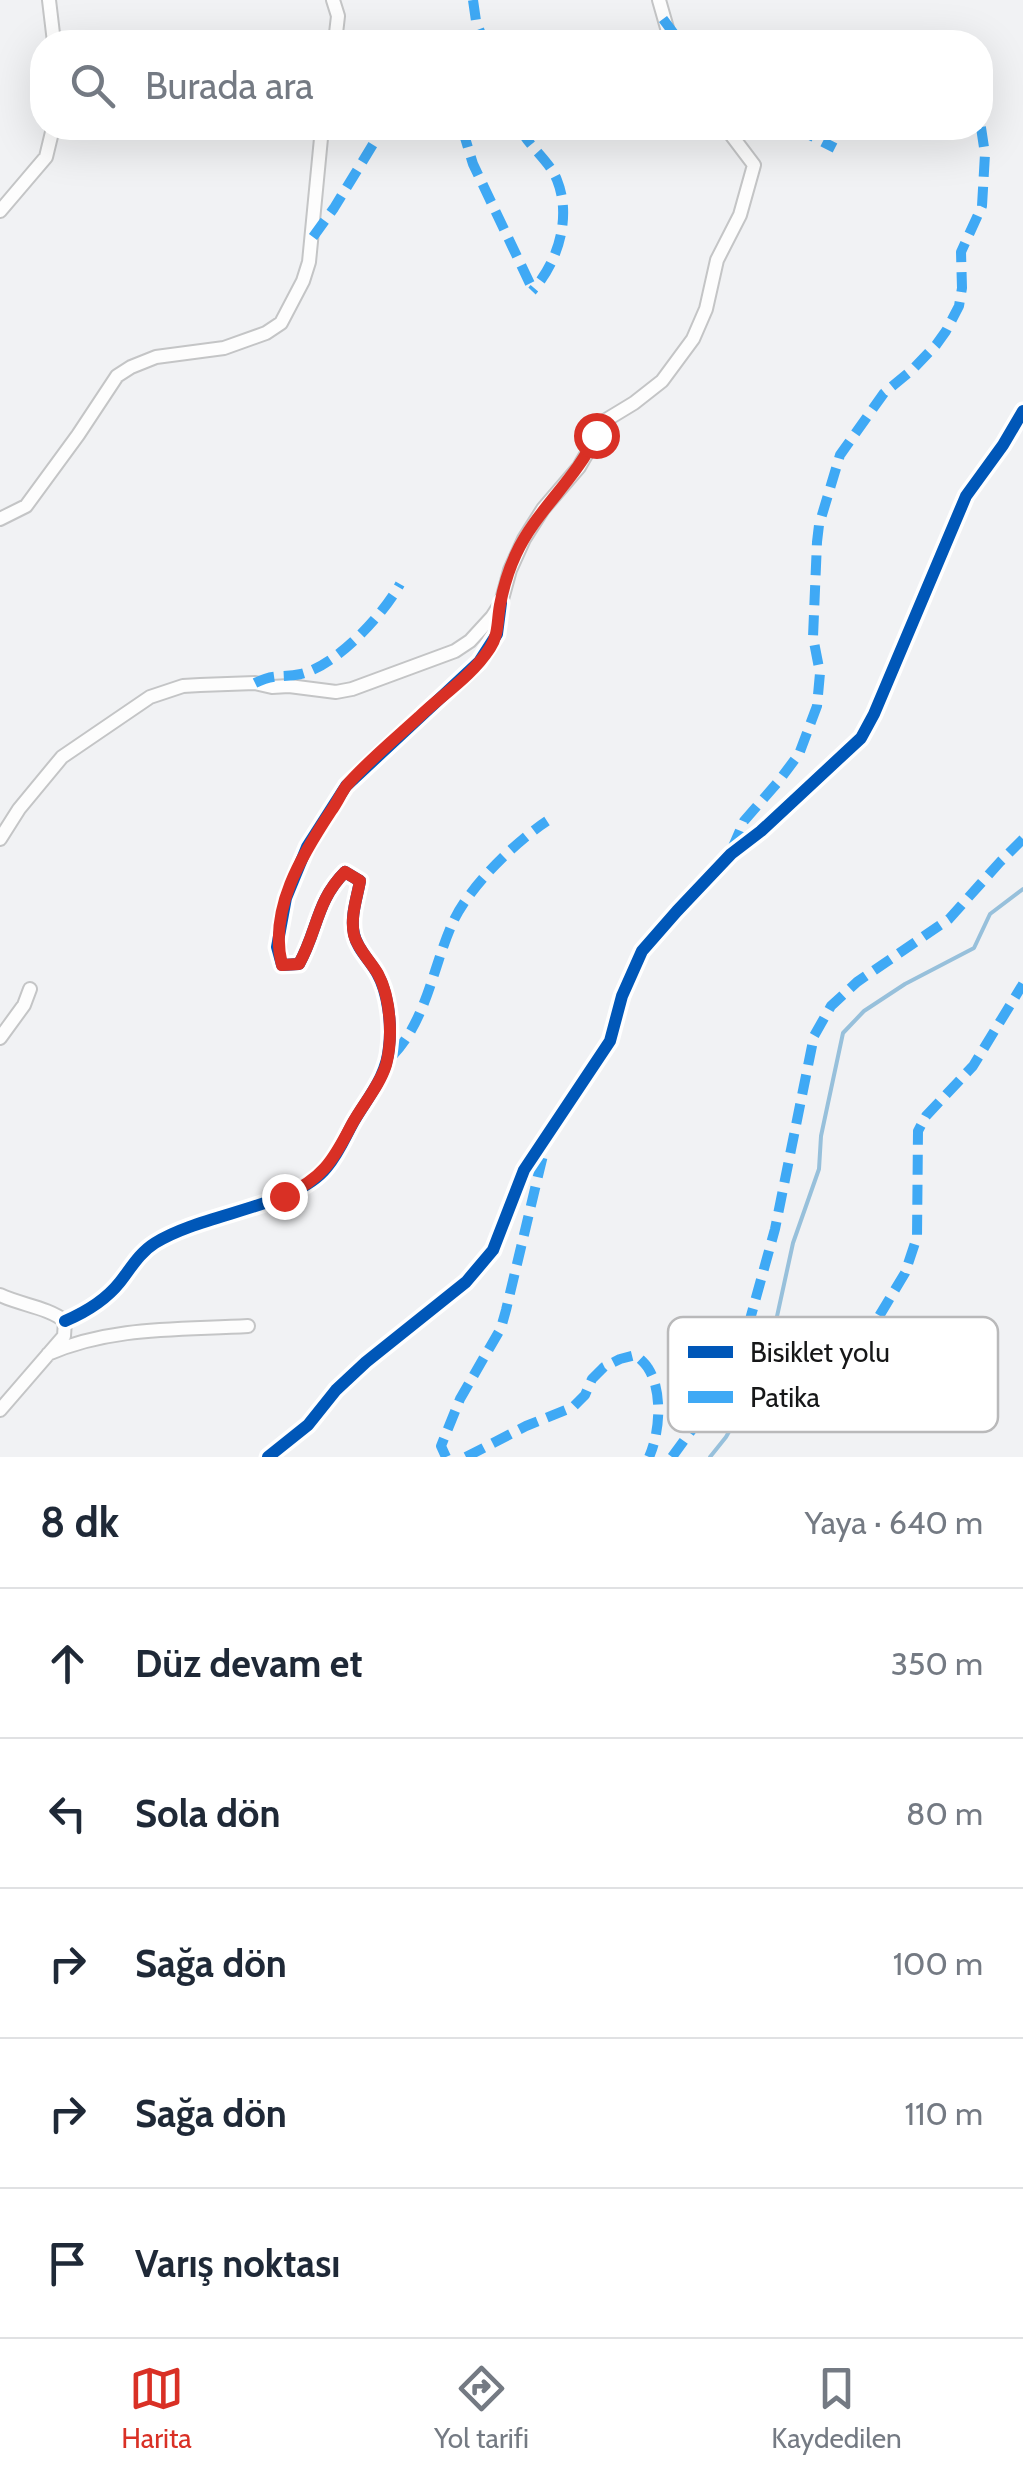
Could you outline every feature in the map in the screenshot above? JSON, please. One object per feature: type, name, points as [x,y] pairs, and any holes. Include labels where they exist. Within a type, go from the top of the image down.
[{"type":"street","points":[[49,0],[53,30]]},
{"type":"street","points":[[333,0],[338,16],[336,30]]},
{"type":"street","points":[[659,0],[668,30]]},
{"type":"street","points":[[0,210],[46,157],[52,140]]},
{"type":"street","points":[[0,518],[26,506],[111,383],[124,371],[164,355],[215,350],[250,341],[281,323],[303,280],[310,254],[321,140]]},
{"type":"street","points":[[65,1321],[95,1306],[154,1243],[186,1227],[299,1190],[326,1170],[381,1078],[390,1044],[379,976],[358,947],[353,932],[360,881],[345,872],[333,884],[299,964],[282,965],[278,947],[286,898],[307,847],[346,786],[467,675],[489,649],[498,634],[500,603],[524,538],[580,466],[606,420],[648,393],[693,339],[706,309],[718,260],[740,215],[754,165],[735,140]]},
{"type":"street","points":[[268,1457],[308,1425],[336,1390],[366,1362],[466,1282],[493,1250],[524,1170],[610,1041],[622,996],[642,951],[730,854],[761,831],[861,738],[966,496],[1023,411]]},
{"type":"street","points":[[0,839],[62,757],[150,697],[200,685],[255,683],[272,688],[289,686],[336,692],[352,689],[455,650],[482,630],[500,603]]},
{"type":"street","points":[[0,1038],[30,989]]},
{"type":"street","points":[[0,1295],[54,1312],[65,1321]]},
{"type":"street","points":[[0,1410],[64,1336],[65,1321]]},
{"type":"street","points":[[48,1354],[97,1336],[164,1328],[248,1326]]},
{"type":"waterway","points":[[777,1317],[793,1243],[819,1169],[821,1136],[843,1033],[864,1011],[905,984],[974,948],[990,914],[1023,889]]},
{"type":"waterway","points":[[710,1457],[729,1432]]},
{"type":"marked path","points":[[473,0],[479,30]]},
{"type":"marked path","points":[[663,19],[671,30]]},
{"type":"marked path","points":[[313,237],[376,140]]},
{"type":"marked path","points":[[466,140],[473,164],[532,288]]},
{"type":"marked path","points":[[527,140],[557,180],[563,209],[555,253],[532,291]]},
{"type":"marked path","points":[[819,140],[835,148]]},
{"type":"marked path","points":[[732,849],[744,821],[799,754],[817,706],[820,673],[813,637],[817,542],[840,455],[884,393],[936,345],[959,306],[961,252],[982,206],[983,140]]},
{"type":"marked path","points":[[255,683],[315,669],[344,650],[371,624],[400,584]]},
{"type":"marked path","points":[[393,1055],[422,1009],[460,908],[494,866],[547,821]]},
{"type":"marked path","points":[[751,1317],[775,1229],[814,1036],[831,1006],[857,982],[949,919],[1023,839]]},
{"type":"marked path","points":[[879,1317],[905,1273],[917,1237],[918,1131],[926,1116],[973,1066],[1023,984]]},
{"type":"marked path","points":[[446,1457],[441,1446],[460,1399],[501,1328],[544,1151]]},
{"type":"marked path","points":[[466,1457],[573,1407],[604,1367],[636,1355],[653,1377],[658,1400],[656,1436],[649,1457]]},
{"type":"marked path","points":[[672,1457],[690,1432]]},
{"type":"cycle path","points":[[268,1457],[308,1425],[336,1390],[366,1362],[466,1282],[493,1250],[524,1170],[610,1041],[622,996],[642,951],[731,854],[861,738],[966,496],[1023,411]]},
{"type":"cycle path","points":[[65,1321],[108,1295],[155,1243],[197,1224],[294,1192],[313,1181],[338,1151],[385,1067],[390,1038],[386,999],[381,981],[354,934],[353,914],[360,881],[345,872],[335,883],[299,964],[282,965],[277,947],[286,898],[307,847],[346,786],[479,662],[497,634],[501,603]]},
{"type":"route","points":[[284,1196],[326,1170],[381,1078],[390,1044],[388,1010],[379,976],[358,947],[353,932],[360,881],[345,872],[333,884],[299,964],[282,965],[279,931],[292,881],[307,847],[346,786],[442,699],[489,649],[498,634],[500,603],[516,553],[543,509],[580,466],[596,435]]}]
